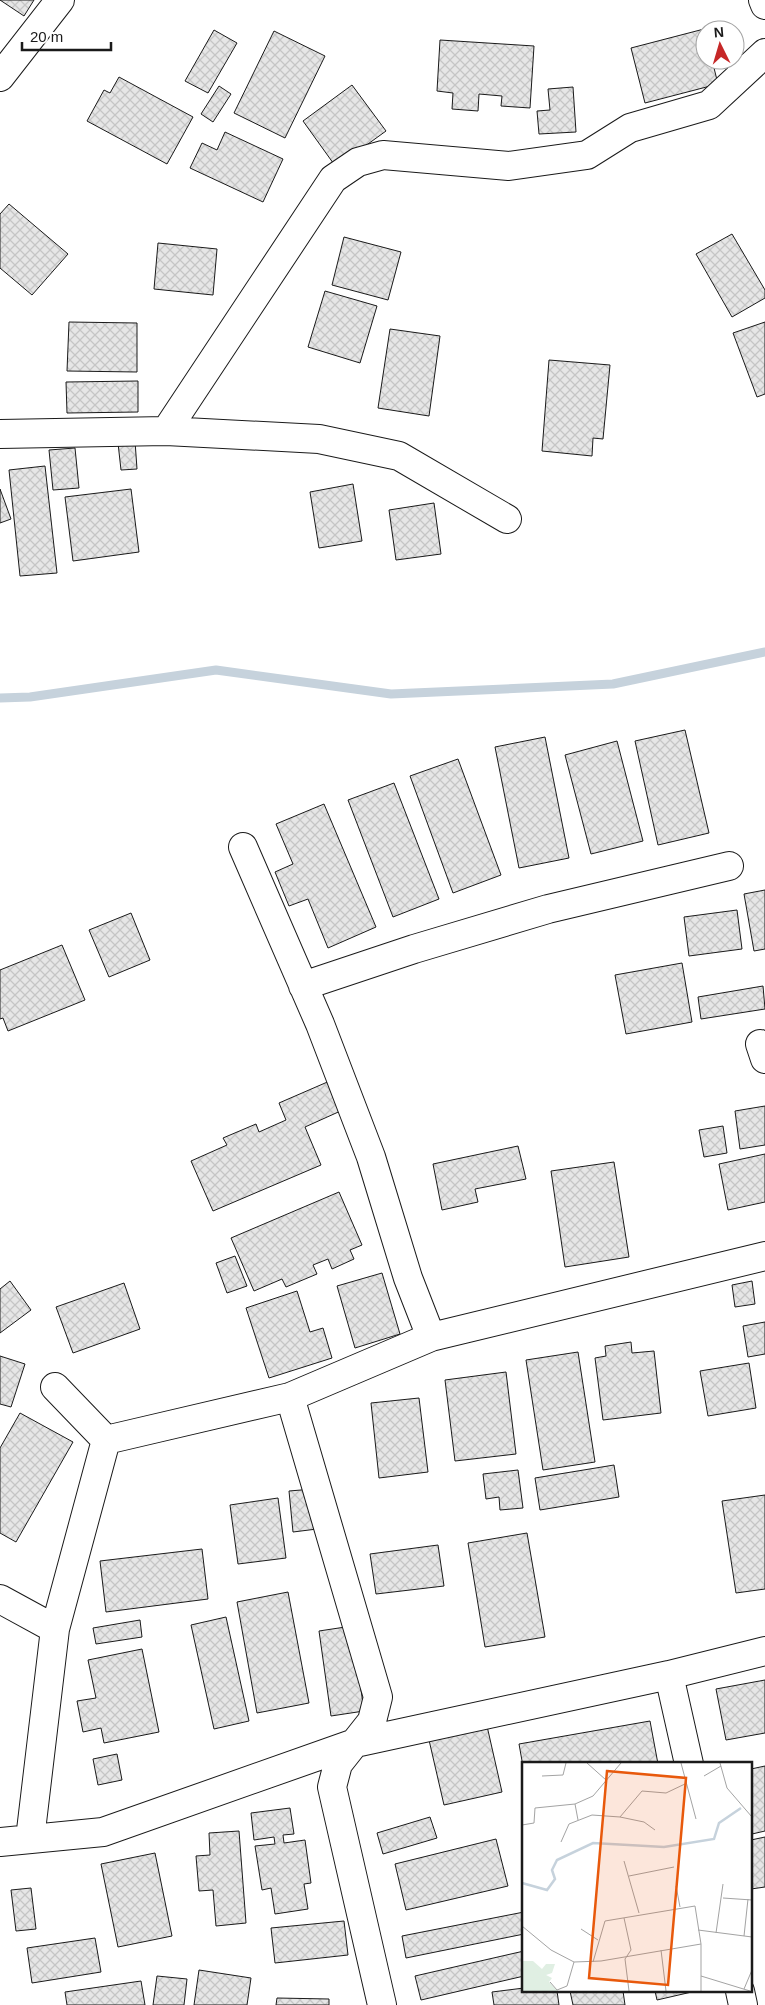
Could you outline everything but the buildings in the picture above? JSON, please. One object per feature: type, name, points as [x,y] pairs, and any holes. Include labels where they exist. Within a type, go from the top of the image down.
[{"type":"street","points":[[0,77],[60,0]]},
{"type":"street","points":[[763,0],[765,5]]},
{"type":"street","points":[[166,431],[333,179],[358,162],[383,155],[509,166],[586,155],[630,128],[709,105],[765,53]]},
{"type":"street","points":[[0,434],[166,431],[320,438],[399,456],[507,519]]},
{"type":"street","points":[[243,847],[303,986],[370,1157],[408,1278],[431,1337]]},
{"type":"street","points":[[303,986],[414,949],[548,909],[729,866]]},
{"type":"street","points":[[106,1440],[290,1397],[431,1337],[765,1256]]},
{"type":"street","points":[[55,1387],[106,1440]]},
{"type":"street","points":[[290,1397],[378,1697],[372,1721],[338,1764],[332,1787],[382,2005]]},
{"type":"street","points":[[30,1839],[55,1629],[106,1440]]},
{"type":"street","points":[[0,1599],[55,1629]]},
{"type":"street","points":[[0,1842],[103,1832],[355,1742],[669,1675],[765,1651]]},
{"type":"street","points":[[669,1675],[689,1762]]},
{"type":"street","points":[[740,1992],[743,2005]]},
{"type":"waterway","points":[[0,698],[30,697],[216,670],[391,694],[613,684],[765,652]]}]
